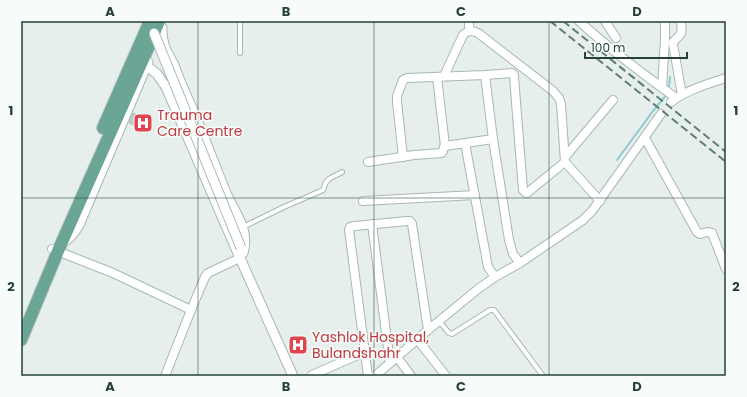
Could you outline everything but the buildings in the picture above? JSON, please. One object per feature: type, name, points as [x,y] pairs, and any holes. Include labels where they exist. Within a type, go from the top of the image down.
[{"type":"main road","points":[[21,340],[150,21]]},
{"type":"main road","points":[[21,325],[160,26]]},
{"type":"street","points":[[469,21],[470,30]]},
{"type":"street","points":[[579,21],[592,34],[662,87],[670,104]]},
{"type":"street","points":[[605,21],[616,38]]},
{"type":"street","points":[[662,87],[665,21]]},
{"type":"street","points":[[670,104],[673,42],[681,34],[681,21]]},
{"type":"street","points":[[160,26],[147,66],[79,225],[74,234],[57,248],[191,310]]},
{"type":"street","points":[[160,26],[166,49],[243,227],[245,237],[245,245],[242,253],[208,272],[205,277],[165,376]]},
{"type":"street","points":[[160,26],[242,253],[292,376]]},
{"type":"street","points":[[368,162],[414,155],[442,153],[445,146],[441,77],[463,35],[470,30],[478,33],[556,94],[561,104],[565,160],[600,201]]},
{"type":"street","points":[[147,66],[157,74],[166,87],[298,376]]},
{"type":"street","points":[[403,157],[397,96],[405,78],[512,73],[514,75],[523,190],[526,193],[565,160],[613,100]]},
{"type":"street","points":[[485,75],[493,139],[511,247],[513,254],[520,263]]},
{"type":"street","points":[[375,376],[478,289],[491,272],[520,263],[583,220],[600,201],[670,104],[689,91],[726,78]]},
{"type":"street","points":[[645,138],[698,234],[707,232],[712,233],[726,269]]},
{"type":"street","points":[[445,146],[493,139]]},
{"type":"street","points":[[465,143],[491,272]]},
{"type":"street","points":[[363,201],[475,195]]},
{"type":"street","points":[[368,376],[349,230],[351,226],[407,221],[411,222],[428,330]]},
{"type":"street","points":[[372,224],[390,363]]},
{"type":"street","points":[[417,339],[446,376]]},
{"type":"street","points":[[312,374],[365,352]]},
{"type":"street","points":[[397,357],[411,376]]},
{"type":"lane","points":[[240,21],[240,53]]},
{"type":"lane","points":[[243,227],[323,190],[328,180],[342,172]]},
{"type":"lane","points":[[439,321],[449,333],[452,334],[490,310],[494,310],[543,376]]},
{"type":"waterway","points":[[669,86],[670,77]]},
{"type":"waterway","points":[[617,160],[667,94]]},
{"type":"railway","points":[[550,21],[726,162]]},
{"type":"railway","points":[[563,21],[726,152]]},
{"type":"place","name":"Trauma Care Centre","points":[[143,123]]},
{"type":"place","name":"Yashlok Hospital, Bulandshahr","points":[[298,345]]}]
